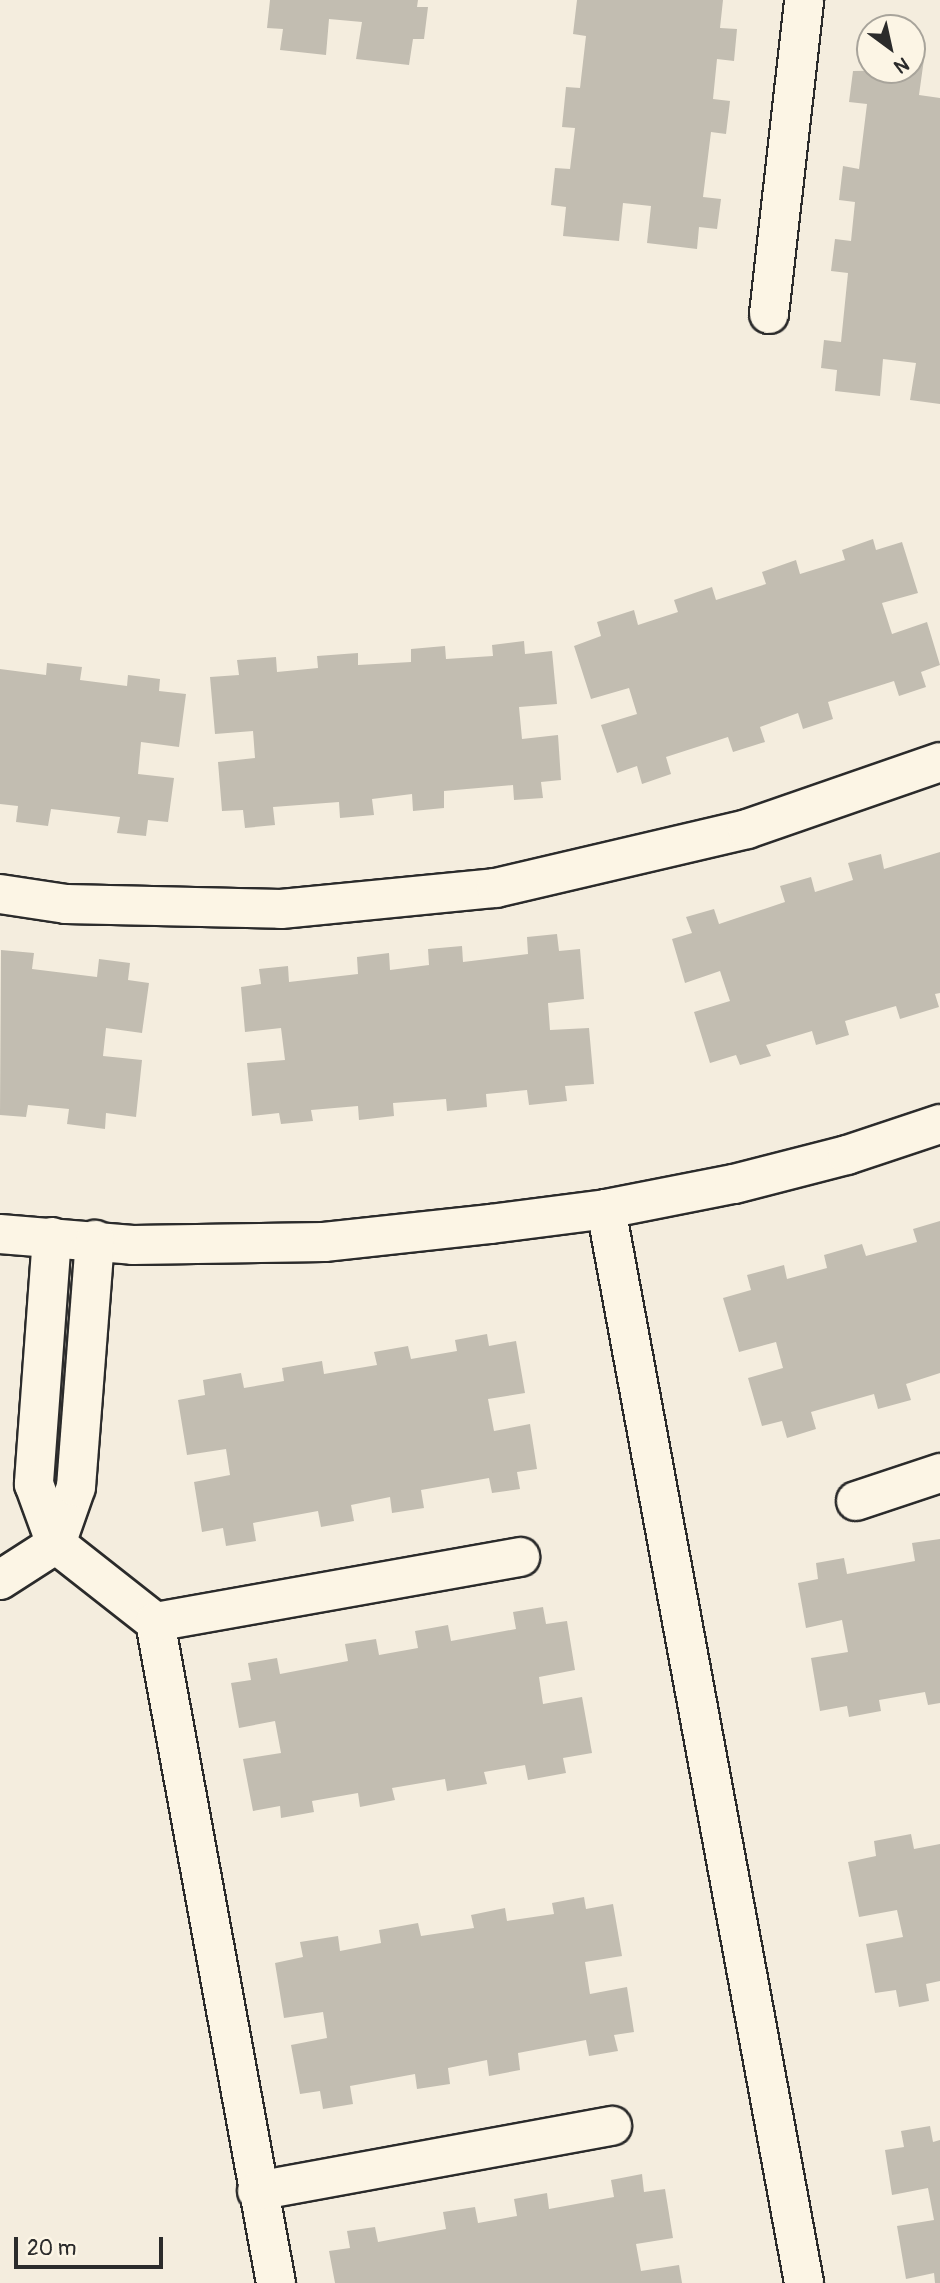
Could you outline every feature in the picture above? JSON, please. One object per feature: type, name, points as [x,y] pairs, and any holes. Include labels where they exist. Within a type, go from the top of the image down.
[{"type":"street","points":[[769,314],[804,0]]},
{"type":"street","points":[[0,894],[66,904],[281,909],[496,888],[747,829],[940,762]]},
{"type":"street","points":[[0,1234],[133,1245],[324,1242],[606,1209],[847,1155],[940,1124]]},
{"type":"street","points":[[606,1209],[803,2283]]},
{"type":"street","points":[[52,1237],[34,1484],[56,1544],[155,1622],[257,2191],[276,2283]]},
{"type":"street","points":[[0,1580],[56,1544],[76,1487],[95,1240]]},
{"type":"street","points":[[856,1501],[940,1473]]},
{"type":"street","points":[[155,1622],[520,1556]]},
{"type":"street","points":[[257,2191],[612,2126]]},
{"type":"building","points":[[270,0],[418,0],[417,7],[428,7],[424,39],[413,39],[409,65],[356,59],[362,22],[329,19],[326,55],[280,50],[283,29],[267,28]]},
{"type":"building","points":[[577,0],[723,0],[720,28],[737,29],[734,61],[717,59],[713,99],[730,101],[726,134],[711,132],[703,197],[721,199],[717,229],[699,227],[697,249],[647,243],[651,206],[623,203],[619,241],[563,236],[566,207],[551,205],[555,168],[570,169],[575,128],[562,127],[566,87],[580,88],[586,36],[573,34]]},
{"type":"building","points":[[853,71],[856,71],[856,84],[921,84],[919,95],[940,98],[940,404],[910,400],[916,363],[883,359],[880,396],[835,391],[837,370],[821,368],[824,340],[841,342],[848,273],[831,271],[835,239],[851,241],[855,202],[839,200],[843,166],[859,169],[867,104],[849,102]]},
{"type":"building","points":[[873,539],[876,550],[902,542],[918,593],[882,603],[892,634],[927,622],[940,665],[921,672],[926,687],[899,696],[894,681],[828,702],[833,719],[803,729],[798,713],[760,727],[765,742],[733,752],[728,737],[666,757],[671,774],[642,784],[637,766],[617,773],[601,725],[637,714],[629,688],[591,699],[574,646],[601,636],[597,622],[634,610],[638,625],[678,612],[674,600],[712,587],[716,600],[766,584],[762,572],[796,560],[800,574],[845,560],[842,550]]},
{"type":"building","points":[[524,641],[525,654],[552,651],[557,704],[519,707],[522,739],[558,735],[561,780],[541,782],[543,798],[514,800],[513,785],[444,791],[444,808],[413,811],[412,794],[372,799],[374,815],[340,818],[339,802],[273,807],[275,825],[245,828],[243,810],[222,811],[218,762],[255,758],[253,731],[215,734],[210,677],[239,675],[237,660],[276,657],[277,672],[318,668],[317,656],[358,653],[358,665],[411,662],[411,649],[445,646],[446,659],[493,656],[492,645]]},
{"type":"building","points":[[47,663],[82,667],[80,680],[127,686],[128,675],[160,679],[159,691],[186,694],[179,747],[141,742],[138,774],[174,778],[168,822],[148,820],[146,836],[117,833],[120,817],[51,809],[48,826],[16,822],[18,806],[0,804],[0,669],[46,675]]},
{"type":"building","points":[[940,852],[940,993],[935,994],[939,1007],[900,1019],[896,1006],[845,1021],[849,1035],[816,1045],[812,1031],[766,1045],[771,1056],[740,1065],[736,1055],[710,1063],[694,1012],[730,1001],[720,971],[685,983],[672,939],[692,933],[686,917],[714,909],[719,924],[785,902],[780,886],[811,877],[815,892],[853,880],[848,863],[881,854],[884,869]]},
{"type":"building","points":[[557,934],[559,951],[580,949],[584,999],[548,1003],[550,1030],[589,1028],[594,1084],[565,1086],[567,1101],[529,1105],[527,1090],[486,1094],[487,1107],[447,1111],[446,1099],[393,1103],[394,1116],[359,1120],[358,1106],[311,1110],[313,1121],[281,1124],[279,1113],[252,1116],[247,1063],[285,1060],[281,1028],[245,1032],[241,987],[261,984],[259,969],[288,966],[289,982],[358,974],[357,957],[389,953],[390,970],[429,965],[428,949],[462,946],[463,962],[528,954],[527,937]]},
{"type":"building","points":[[1,950],[34,953],[32,969],[97,977],[99,959],[130,963],[128,980],[149,983],[142,1033],[106,1028],[103,1056],[142,1060],[136,1117],[106,1113],[105,1129],[67,1124],[69,1109],[28,1105],[26,1117],[0,1115]]},
{"type":"building","points":[[940,1221],[940,1373],[906,1384],[911,1400],[878,1409],[874,1394],[811,1412],[816,1429],[787,1438],[782,1421],[762,1426],[748,1378],[783,1368],[776,1342],[739,1352],[723,1298],[751,1290],[747,1275],[784,1265],[787,1279],[827,1268],[824,1255],[862,1244],[866,1256],[917,1242],[913,1229]]},
{"type":"building","points":[[487,1334],[489,1346],[516,1341],[525,1393],[488,1399],[494,1431],[530,1424],[537,1469],[517,1472],[520,1489],[492,1493],[489,1478],[421,1490],[424,1508],[392,1513],[390,1497],[351,1505],[354,1521],[321,1527],[318,1511],[253,1523],[256,1541],[226,1546],[223,1528],[202,1532],[194,1482],[230,1475],[226,1449],[187,1455],[178,1400],[205,1395],[203,1380],[241,1373],[244,1388],[284,1381],[282,1368],[322,1361],[324,1374],[377,1365],[374,1352],[408,1346],[411,1359],[457,1351],[455,1340]]},
{"type":"building","points":[[940,1539],[940,1703],[928,1705],[925,1692],[879,1700],[881,1711],[849,1717],[847,1706],[820,1711],[811,1658],[848,1652],[842,1620],[806,1628],[798,1583],[818,1579],[816,1563],[844,1558],[847,1574],[915,1561],[912,1543]]},
{"type":"building","points":[[543,1607],[546,1624],[567,1621],[575,1670],[539,1677],[543,1704],[582,1697],[592,1753],[563,1758],[566,1773],[528,1780],[525,1765],[484,1772],[487,1784],[447,1791],[445,1779],[392,1788],[395,1800],[360,1807],[358,1793],[312,1801],[314,1812],[281,1818],[280,1806],[253,1811],[243,1759],[281,1753],[275,1721],[239,1728],[231,1683],[251,1680],[248,1663],[277,1658],[280,1674],[348,1661],[345,1644],[376,1639],[379,1655],[418,1648],[415,1631],[448,1625],[451,1641],[516,1629],[513,1612]]},
{"type":"building","points":[[911,1834],[914,1849],[940,1844],[940,1981],[926,1984],[929,2001],[899,2007],[896,1990],[875,1993],[866,1944],[903,1937],[897,1910],[859,1917],[848,1862],[876,1856],[874,1841]]},
{"type":"building","points":[[584,1897],[586,1909],[613,1904],[622,1956],[585,1962],[590,1994],[627,1987],[634,2032],[614,2035],[618,2051],[589,2056],[586,2040],[518,2053],[520,2070],[489,2076],[487,2060],[448,2068],[450,2084],[417,2089],[415,2074],[350,2086],[353,2104],[323,2109],[320,2091],[300,2094],[291,2045],[327,2038],[323,2012],[284,2018],[275,1963],[303,1957],[300,1942],[338,1936],[340,1951],[381,1943],[379,1930],[418,1923],[421,1936],[474,1928],[471,1915],[505,1908],[507,1921],[554,1914],[552,1903]]},
{"type":"building","points":[[930,2126],[933,2142],[940,2140],[940,2283],[935,2283],[934,2273],[906,2279],[897,2226],[934,2220],[928,2188],[892,2195],[885,2150],[904,2147],[901,2131]]},
{"type":"building","points":[[642,2174],[644,2192],[665,2189],[673,2238],[636,2244],[641,2271],[679,2265],[682,2283],[335,2283],[329,2251],[350,2248],[347,2231],[375,2227],[378,2242],[446,2229],[443,2212],[475,2207],[478,2223],[517,2216],[514,2199],[547,2193],[549,2209],[614,2197],[611,2180]]}]
